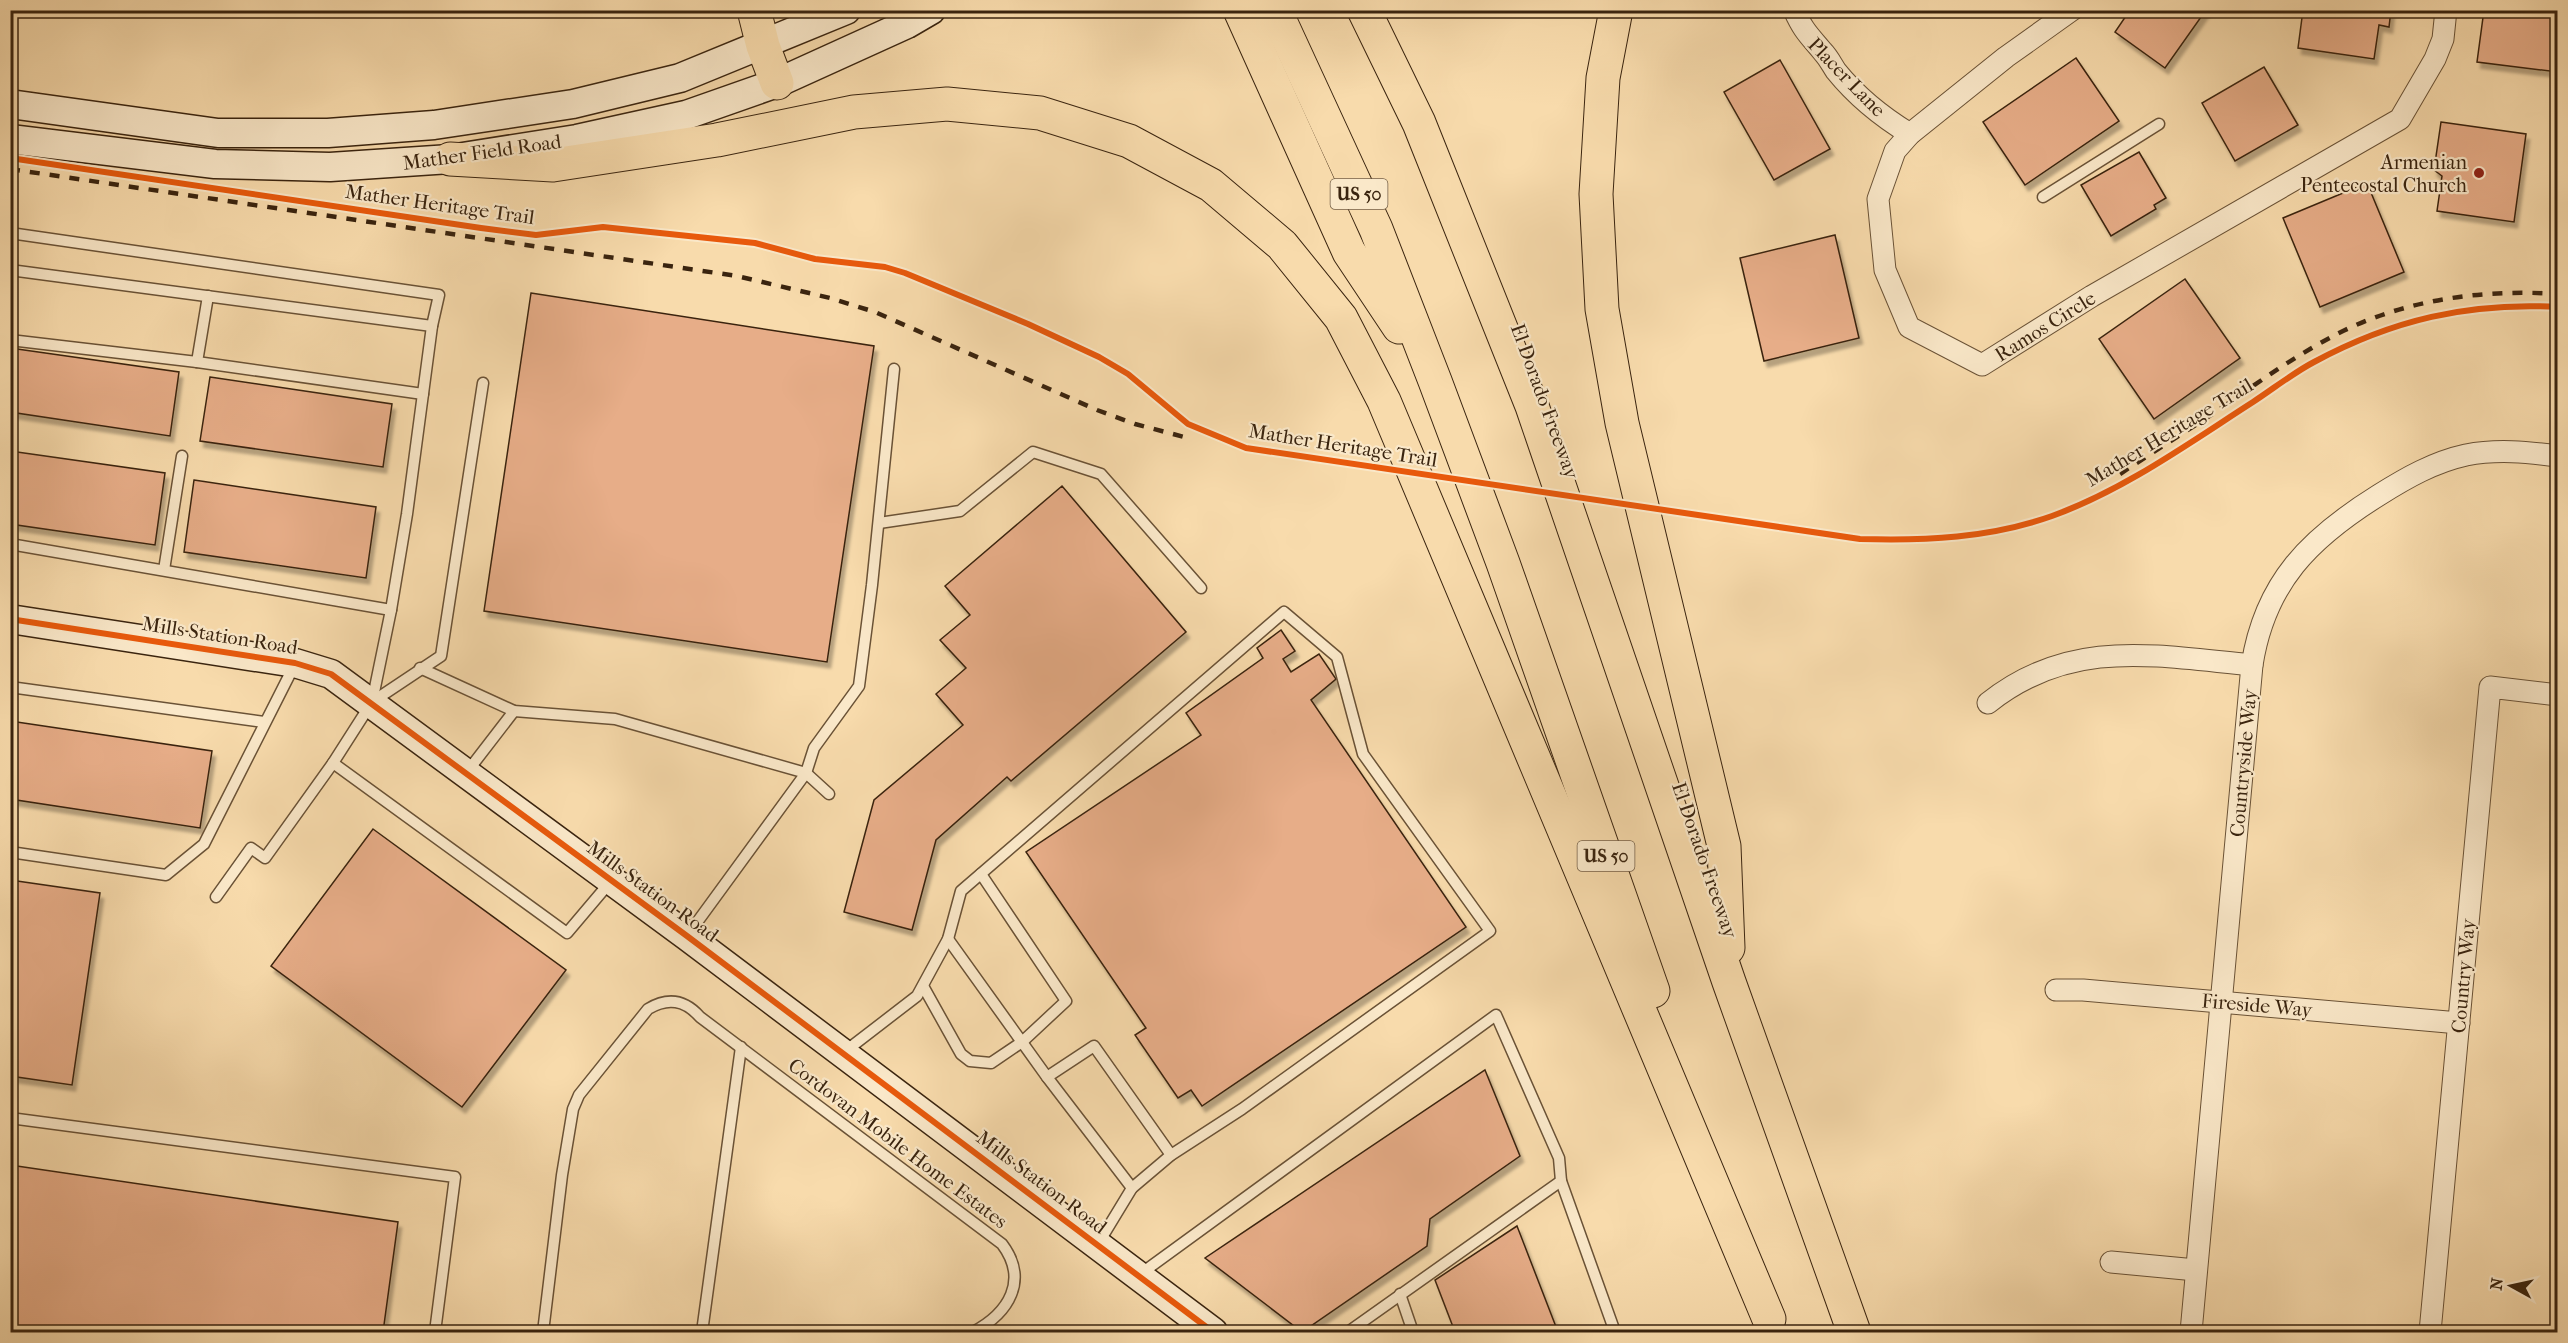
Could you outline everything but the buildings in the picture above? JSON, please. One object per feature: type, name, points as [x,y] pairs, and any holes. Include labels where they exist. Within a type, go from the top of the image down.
[{"type":"highway","points":[[754,10],[763,46],[777,83]]},
{"type":"highway","points":[[1240,10],[1349,252],[1435,381]]},
{"type":"highway","name":"US 50","points":[[1275,10],[1376,229],[1435,381],[1507,574],[1771,1326]]},
{"type":"highway","name":"El Dorado Freeway","points":[[1364,10],[1419,123],[1532,406],[1729,982],[1854,1332]]},
{"type":"highway","points":[[1616,10],[1603,78],[1596,194],[1602,309],[1622,423],[1724,846],[1729,982]]},
{"type":"highway","points":[[450,159],[553,165],[717,140],[854,112],[947,104],[1040,113],[1129,141],[1211,185],[1282,245],[1341,318],[1383,401],[1771,1326]]},
{"type":"main road","name":"Mather Field Road","points":[[10,104],[218,133],[328,133],[446,123],[573,104],[680,78],[763,46],[846,10]]},
{"type":"main road","name":"Mather Field Road","points":[[10,139],[215,164],[330,167],[450,159],[577,139],[686,115],[777,83],[908,24],[931,10]]},
{"type":"main road","points":[[10,122],[166,142],[191,129]]},
{"type":"main road","name":"Mills Station Road","points":[[10,619],[295,663],[331,674],[687,936],[1098,1244],[1210,1332]]},
{"type":"street","name":"Placer Lane","points":[[1794,10],[1805,33],[1824,52],[1837,71],[1865,102],[1910,134]]},
{"type":"street","name":"Ramos Circle","points":[[2072,10],[2006,57],[1910,134],[1895,151],[1878,199],[1885,270],[1908,327],[1982,365],[2092,296],[2400,119],[2435,59],[2443,39],[2446,10]]},
{"type":"street","name":"Countryside Way","points":[[2191,1332],[2252,665],[2262,619],[2283,578],[2315,542],[2355,510],[2398,483],[2442,461],[2491,452],[2516,451],[2558,456]]},
{"type":"street","points":[[1988,703],[2008,687],[2050,666],[2096,657],[2142,655],[2252,665]]},
{"type":"street","name":"Country Way","points":[[2430,1332],[2490,687],[2558,695]]},
{"type":"street","name":"Fireside Way","points":[[2056,990],[2221,1001],[2458,1023]]},
{"type":"street","points":[[2111,1262],[2196,1270]]},
{"type":"lane","points":[[2043,197],[2160,124]]},
{"type":"lane","points":[[10,233],[439,295],[432,326],[391,610],[372,702],[333,763],[265,858],[251,848],[216,897]]},
{"type":"lane","points":[[10,270],[432,326]]},
{"type":"lane","points":[[197,362],[207,296]]},
{"type":"lane","points":[[10,340],[197,362],[423,394]]},
{"type":"lane","points":[[687,936],[806,773],[814,748],[859,686],[879,524],[894,369]]},
{"type":"lane","points":[[372,702],[441,656],[483,383]]},
{"type":"lane","points":[[879,524],[960,511],[1033,452],[1101,474],[1201,588]]},
{"type":"lane","points":[[164,570],[182,456]]},
{"type":"lane","points":[[10,544],[391,610]]},
{"type":"lane","points":[[843,1054],[917,996],[948,939],[961,891],[1036,829],[1284,612],[1337,657],[1363,754],[1490,932],[1242,1109],[1171,1155],[1132,1188],[1098,1244]]},
{"type":"lane","points":[[10,852],[166,875],[204,844],[295,663]]},
{"type":"lane","points":[[420,668],[514,711],[615,719],[806,773],[829,794]]},
{"type":"lane","points":[[10,687],[264,722]]},
{"type":"lane","points":[[467,772],[514,711]]},
{"type":"lane","points":[[333,763],[567,933],[611,881]]},
{"type":"lane","points":[[923,986],[961,1054],[970,1061],[991,1063],[1022,1042],[1066,1001],[981,874]]},
{"type":"lane","points":[[948,939],[1047,1077],[1132,1188]]},
{"type":"lane","name":"Cordovan Mobile Home Estates","points":[[543,1332],[562,1175],[573,1109],[579,1095],[648,1009],[658,1003],[670,1001],[692,1008],[1002,1244],[1011,1255],[1015,1269],[1015,1283],[1011,1297],[1003,1308],[973,1332]]},
{"type":"lane","points":[[1139,1276],[1496,1015],[1559,1158],[1561,1181],[1615,1332]]},
{"type":"lane","points":[[1047,1077],[1094,1046],[1171,1155]]},
{"type":"lane","points":[[702,1332],[741,1047]]},
{"type":"lane","points":[[10,1118],[455,1177],[435,1332]]},
{"type":"lane","points":[[1348,1332],[1561,1181]]},
{"type":"lane","points":[[1400,1294],[1413,1332]]},
{"type":"railway","points":[[10,169],[737,276],[830,298],[875,312],[1097,410],[1135,424],[1188,438]]},
{"type":"railway","points":[[2120,474],[2295,358],[2368,320],[2421,304],[2475,295],[2558,294]]},
{"type":"cycle path","name":"Mather Heritage Trail","points":[[10,158],[536,235],[603,227],[755,243],[815,259],[885,267],[905,273],[1028,324],[1099,357],[1128,374],[1188,424],[1246,448],[1860,539],[1957,536],[2005,529],[2052,516],[2105,493],[2130,479],[2306,366],[2372,335],[2402,325],[2462,311],[2525,306],[2558,307]]},
{"type":"cycle path","points":[[10,619],[295,663],[331,674],[687,936],[1213,1332]]},
{"type":"place","name":"Armenian Pentecostal Church","points":[[2479,173]]}]
